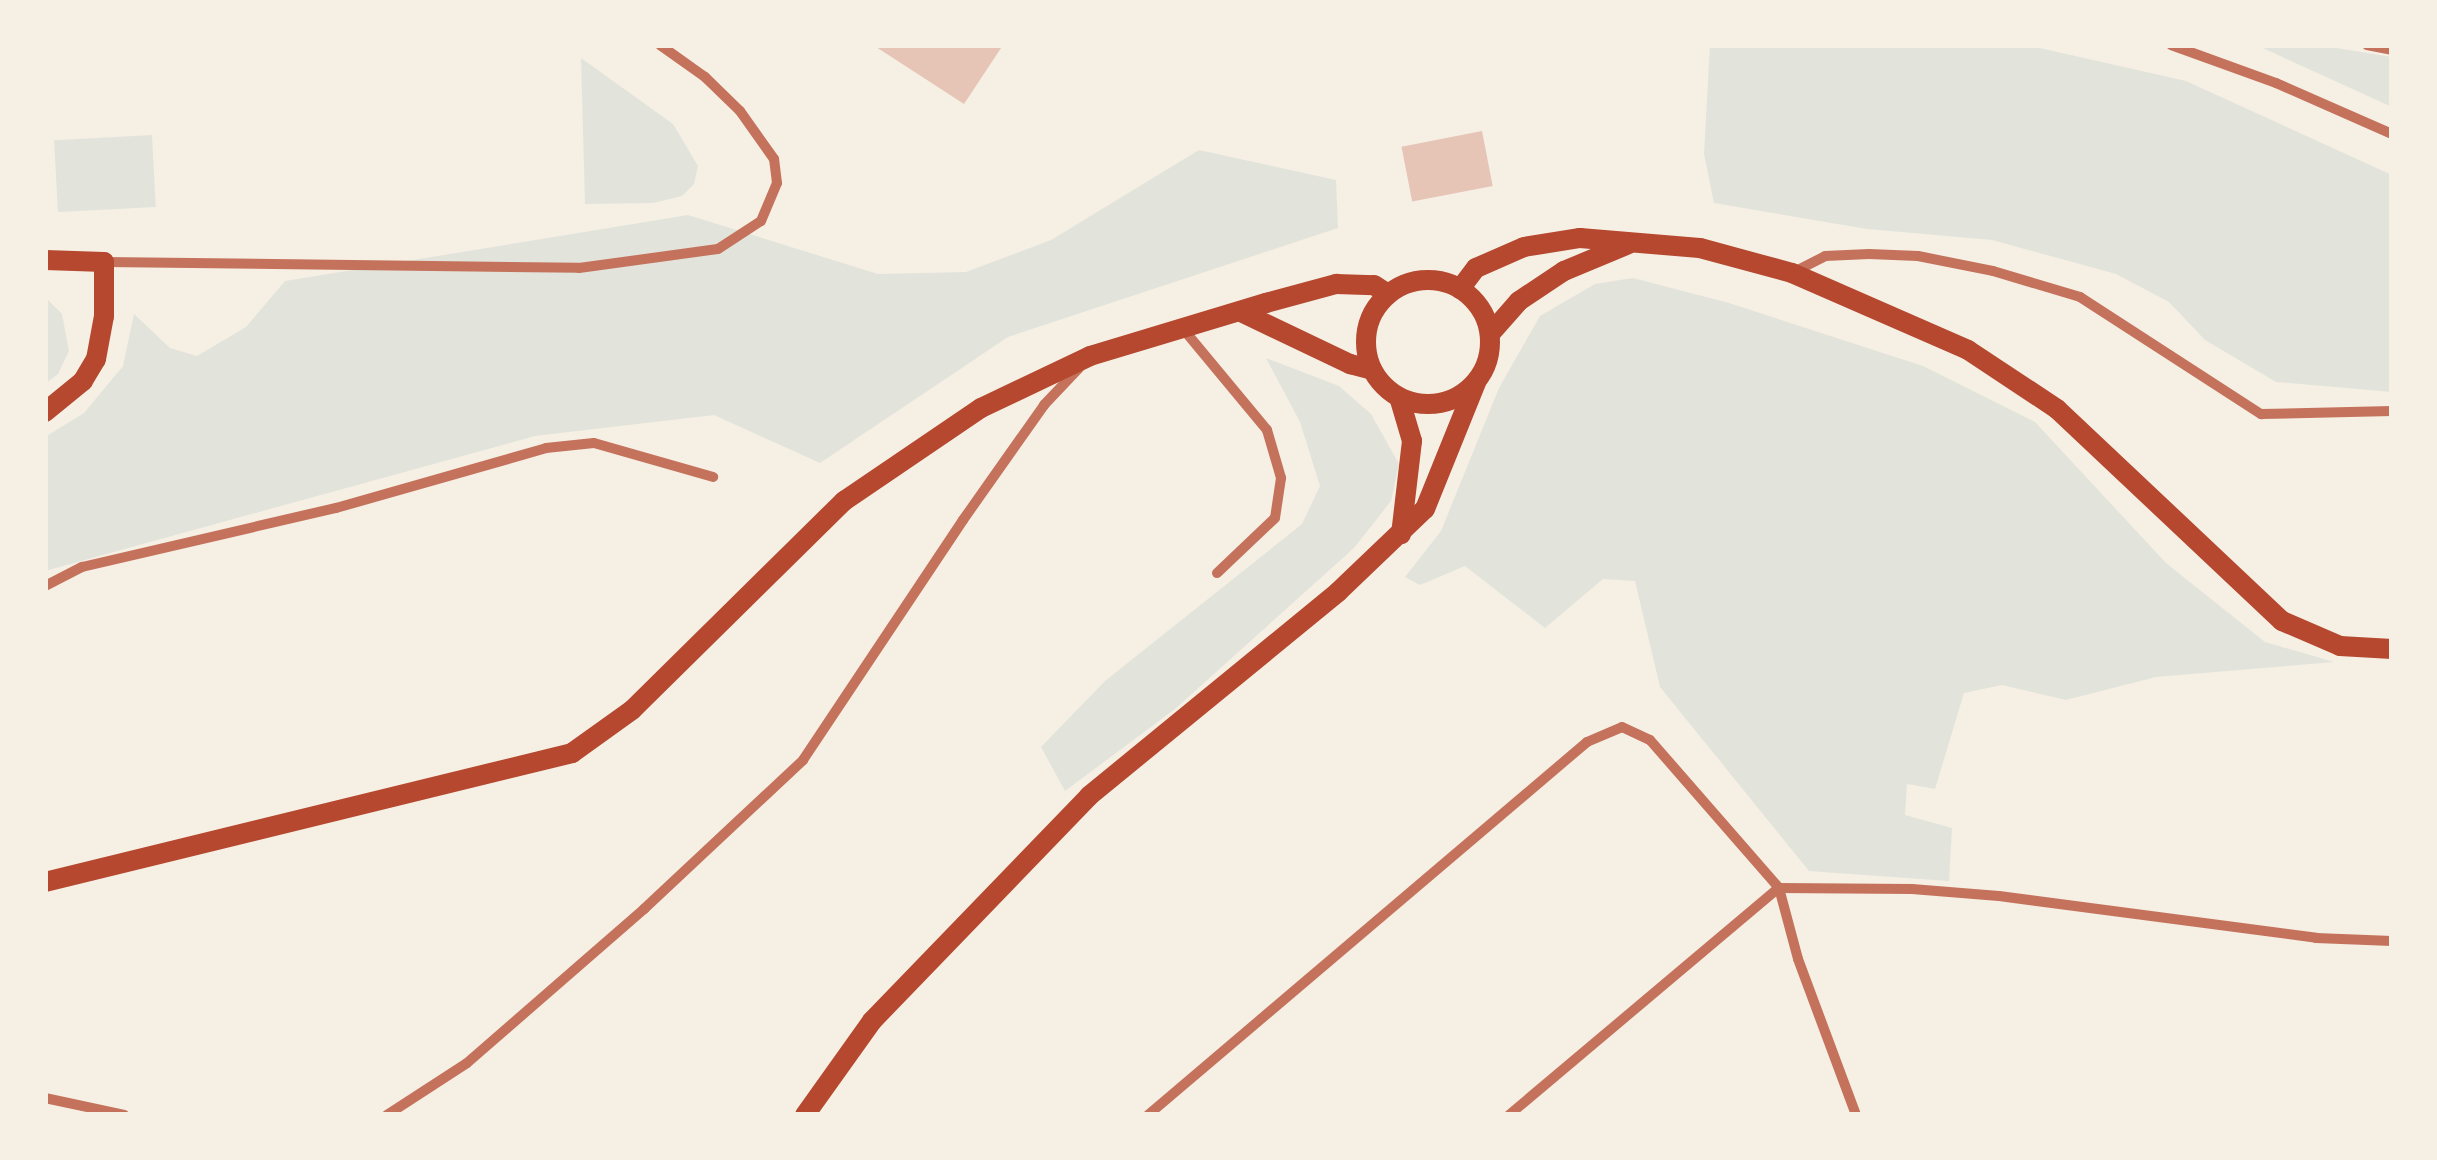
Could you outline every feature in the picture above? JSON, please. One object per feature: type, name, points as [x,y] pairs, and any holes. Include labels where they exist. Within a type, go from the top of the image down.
[{"type":"main road","points":[[1460,289],[1476,268],[1524,247],[1580,238],[1700,248],[1792,273],[1968,350],[2057,409],[2282,621],[2340,646],[2392,649]]},
{"type":"main road","points":[[1490,334],[1519,302],[1564,271],[1631,243]]},
{"type":"main road","points":[[45,260],[104,262],[104,316],[96,359],[83,381],[45,412]]},
{"type":"main road","points":[[805,1115],[872,1021],[1088,796],[1338,592],[1425,509],[1490,350],[1490,334],[1485,316],[1460,289],[1424,280],[1388,294],[1375,310],[1367,330],[1366,351],[1372,370],[1400,397],[1420,404],[1442,403],[1462,395],[1477,380]]},
{"type":"main road","points":[[45,882],[572,753],[632,710],[844,500],[980,408],[1090,356],[1336,284],[1374,284],[1388,294]]},
{"type":"main road","points":[[1243,313],[1350,364],[1372,370]]},
{"type":"main road","points":[[1400,397],[1412,441],[1401,534]]},
{"type":"street","points":[[104,262],[579,268],[718,248],[762,220],[777,183],[774,159],[740,111],[706,77],[660,45]]},
{"type":"street","points":[[2171,45],[2276,83],[2392,134]]},
{"type":"street","points":[[2367,45],[2392,50]]},
{"type":"street","points":[[1792,273],[1826,256],[1869,254],[1918,256],[1993,272],[2080,297],[2261,414],[2392,412]]},
{"type":"street","points":[[1184,330],[1267,430],[1282,478],[1275,518],[1217,573]]},
{"type":"street","points":[[387,1115],[467,1063],[644,909],[803,760],[1044,406],[1090,356]]},
{"type":"street","points":[[45,586],[82,567],[336,508],[546,448],[594,443],[713,477]]},
{"type":"street","points":[[1148,1115],[1588,742],[1622,727],[1650,740],[1780,888],[1798,958],[1856,1115]]},
{"type":"street","points":[[1509,1115],[1780,888],[1912,889],[1999,896],[2316,938],[2392,942]]},
{"type":"street","points":[[45,1098],[124,1115]]},
{"type":"shaded area","points":[[1710,45],[2027,45],[2186,81],[2392,175],[2392,392],[2276,382],[2205,340],[2169,302],[2116,274],[1992,240],[1867,229],[1714,203],[1704,154]]},
{"type":"shaded area","points":[[2256,45],[2318,45],[2392,57],[2392,107]]},
{"type":"shaded area","points":[[581,58],[673,124],[698,166],[694,184],[682,196],[653,203],[585,204]]},
{"type":"shaded area","points":[[152,135],[156,207],[58,212],[54,140]]},
{"type":"shaded area","points":[[1199,150],[1336,180],[1338,228],[1008,337],[820,463],[714,415],[535,436],[45,571],[45,437],[84,413],[123,366],[134,314],[170,348],[197,356],[246,327],[285,281],[688,215],[878,274],[966,272],[1051,240]]},
{"type":"shaded area","points":[[1633,278],[1729,303],[1923,366],[2035,422],[2166,563],[2265,642],[2334,662],[2156,677],[2066,700],[2002,685],[1964,693],[1935,789],[1907,784],[1905,815],[1952,828],[1949,881],[1809,871],[1660,687],[1635,581],[1603,579],[1545,628],[1465,566],[1420,585],[1405,577],[1441,531],[1499,388],[1540,316],[1595,284]]},
{"type":"shaded area","points":[[45,297],[62,314],[69,351],[58,374],[45,384]]},
{"type":"shaded area","points":[[1266,358],[1339,386],[1371,414],[1399,464],[1391,501],[1354,548],[1175,709],[1065,791],[1041,747],[1105,681],[1302,524],[1320,486],[1300,422]]},
{"type":"building","points":[[873,45],[1003,45],[964,104]]},
{"type":"building","points":[[1482,131],[1493,186],[1412,202],[1402,147]]}]
